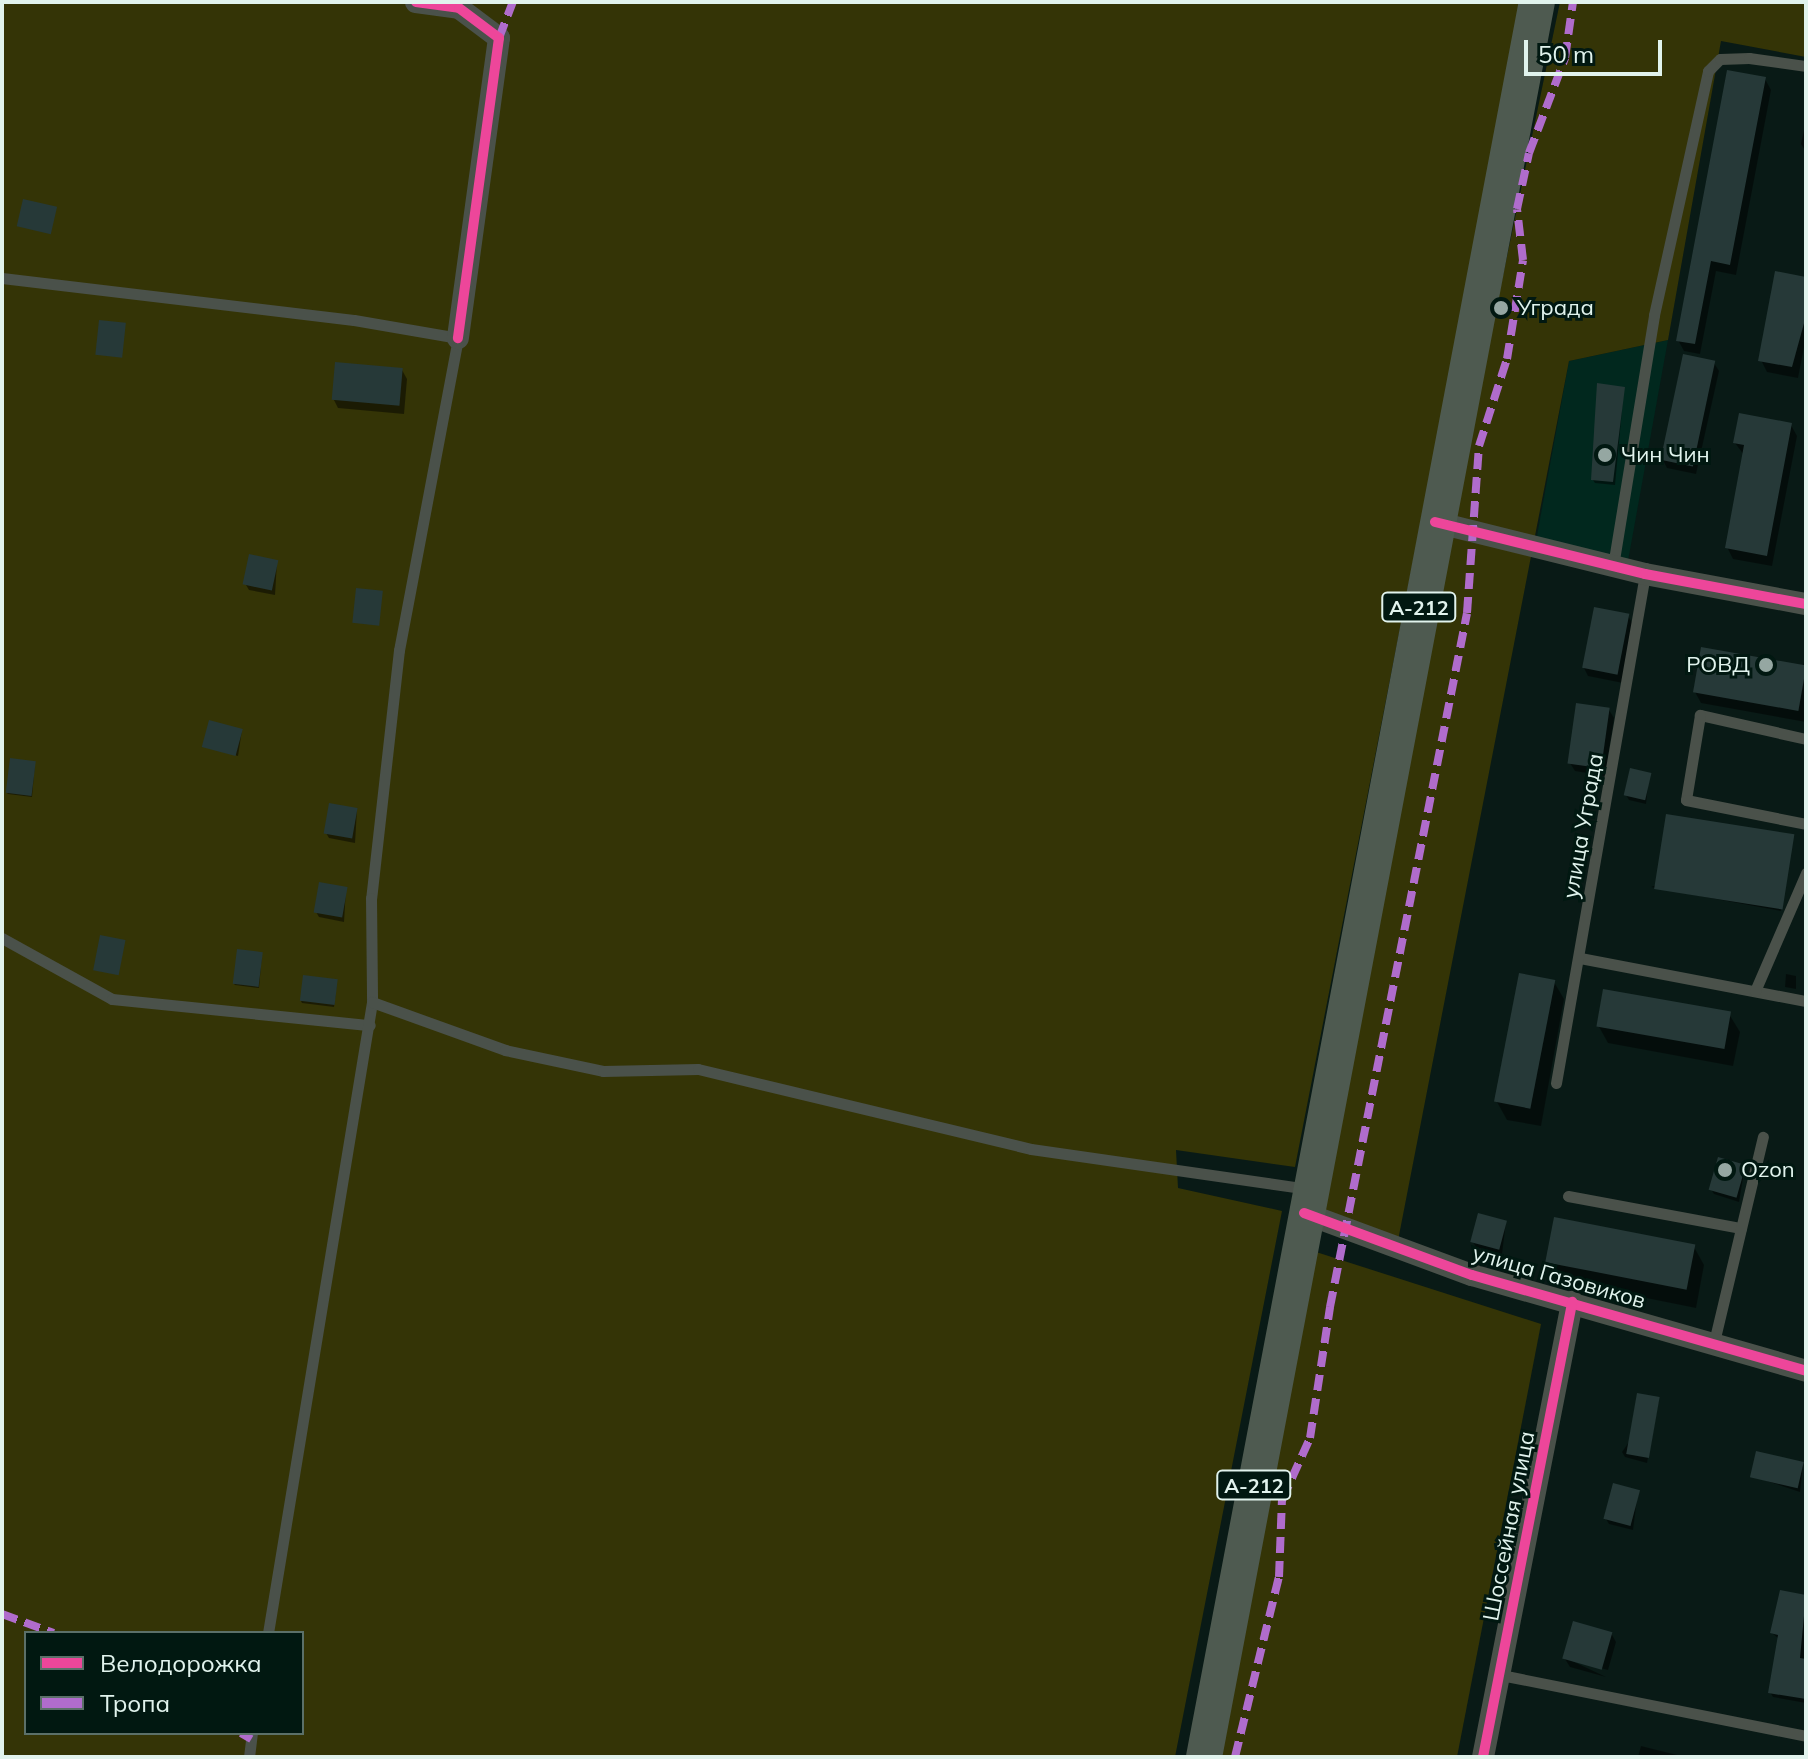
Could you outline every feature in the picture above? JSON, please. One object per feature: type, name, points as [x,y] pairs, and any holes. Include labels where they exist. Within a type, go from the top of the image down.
[{"type":"highway","name":"А-212","points":[[1204,1757],[1306,1201],[1537,2]]},
{"type":"street","points":[[416,2],[459,8],[499,38],[458,338]]},
{"type":"street","points":[[1435,522],[1645,574],[1806,604]]},
{"type":"street","name":"улица Газовиков","points":[[1306,1201],[1472,1275],[1805,1368]]},
{"type":"street","name":"Шоссейная улица","points":[[1483,1757],[1572,1302]]},
{"type":"lane","points":[[1613,566],[1654,315],[1708,71],[1720,59],[1749,58],[1806,66]]},
{"type":"lane","points":[[2,278],[354,320],[458,338],[399,650],[371,898],[370,1025],[361,1049],[268,1631]]},
{"type":"lane","name":"улица Уграда","points":[[1556,1083],[1645,574]]},
{"type":"lane","points":[[1806,739],[1700,715],[1686,800],[1806,824]]},
{"type":"lane","points":[[1755,991],[1806,873]]},
{"type":"lane","points":[[2,938],[112,999],[370,1025]]},
{"type":"lane","points":[[1580,958],[1806,1001]]},
{"type":"lane","points":[[372,1002],[505,1050],[603,1071],[698,1069],[1031,1149],[1306,1201]]},
{"type":"lane","points":[[1714,1342],[1763,1137]]},
{"type":"lane","points":[[1568,1196],[1741,1228]]},
{"type":"lane","points":[[1501,1675],[1806,1736]]},
{"type":"lane","points":[[249,1757],[252,1735]]},
{"type":"shaded area","points":[[2,2],[1522,2],[1295,1167],[1176,1150],[1178,1188],[1282,1211],[1175,1757],[2,1757]]},
{"type":"shaded area","points":[[1560,2],[1806,2],[1806,57],[1721,41],[1668,340],[1569,361],[1395,1256],[1316,1219],[1445,554]]},
{"type":"shaded area","points":[[1668,340],[1628,561],[1536,541],[1569,361]]},
{"type":"shaded area","points":[[1313,1251],[1541,1324],[1457,1757],[1213,1757]]},
{"type":"building","points":[[1727,70],[1766,77],[1730,265],[1711,261],[1695,344],[1676,341]]},
{"type":"building","points":[[23,199],[57,207],[51,234],[17,226]]},
{"type":"building","points":[[1775,271],[1806,277],[1806,316],[1792,367],[1758,361]]},
{"type":"building","points":[[99,320],[126,323],[122,358],[95,355]]},
{"type":"building","points":[[1683,354],[1715,361],[1693,467],[1661,460]]},
{"type":"building","points":[[335,362],[403,368],[399,406],[332,400]]},
{"type":"building","points":[[1597,383],[1625,387],[1613,482],[1591,480]]},
{"type":"building","points":[[1739,413],[1792,423],[1767,556],[1725,548],[1744,445],[1733,443]]},
{"type":"building","points":[[249,554],[278,560],[272,591],[243,584]]},
{"type":"building","points":[[356,588],[383,591],[379,626],[352,623]]},
{"type":"building","points":[[1594,607],[1629,614],[1618,675],[1582,668]]},
{"type":"building","points":[[1701,647],[1806,666],[1798,711],[1693,692]]},
{"type":"building","points":[[1576,703],[1610,708],[1601,768],[1568,763]]},
{"type":"building","points":[[209,720],[243,729],[236,756],[202,747]]},
{"type":"building","points":[[10,758],[36,761],[32,796],[6,793]]},
{"type":"building","points":[[1630,768],[1651,773],[1645,800],[1624,795]]},
{"type":"building","points":[[329,803],[358,808],[352,839],[324,834]]},
{"type":"building","points":[[1666,814],[1794,834],[1783,909],[1654,889]]},
{"type":"building","points":[[319,882],[348,887],[342,918],[314,913]]},
{"type":"building","points":[[100,935],[126,940],[119,975],[93,970]]},
{"type":"building","points":[[237,949],[263,952],[259,987],[233,984]]},
{"type":"building","points":[[1519,973],[1555,980],[1530,1109],[1494,1102]]},
{"type":"building","points":[[303,975],[338,979],[335,1005],[300,1001]]},
{"type":"building","points":[[1603,989],[1731,1012],[1724,1049],[1596,1026]]},
{"type":"building","points":[[1718,1157],[1746,1165],[1737,1198],[1709,1190]]},
{"type":"building","points":[[1478,1213],[1507,1221],[1499,1250],[1470,1242]]},
{"type":"building","points":[[1554,1217],[1695,1244],[1687,1290],[1545,1262]]},
{"type":"building","points":[[1637,1393],[1660,1397],[1649,1458],[1626,1454]]},
{"type":"building","points":[[1756,1451],[1804,1462],[1798,1488],[1750,1477]]},
{"type":"building","points":[[1613,1483],[1640,1490],[1630,1526],[1603,1519]]},
{"type":"building","points":[[1780,1590],[1806,1595],[1800,1658],[1806,1659],[1806,1699],[1768,1693],[1778,1635],[1770,1633]]},
{"type":"building","points":[[1573,1621],[1612,1632],[1602,1670],[1562,1658]]},
{"type":"marked path","points":[[499,38],[513,2]]},
{"type":"marked path","points":[[1235,1757],[1279,1577],[1282,1500],[1310,1438],[1330,1307],[1467,613],[1479,446],[1507,359],[1523,260],[1517,209],[1529,153],[1565,58],[1573,2]]},
{"type":"marked path","points":[[2,1614],[49,1631]]},
{"type":"marked path","points":[[244,1735],[251,1739]]},
{"type":"cycle path","points":[[416,2],[459,8],[499,38],[458,338]]},
{"type":"cycle path","points":[[1435,522],[1645,574],[1806,604]]},
{"type":"cycle path","points":[[1304,1213],[1472,1275],[1806,1371]]},
{"type":"cycle path","points":[[1483,1757],[1572,1302]]},
{"type":"place","name":"Уграда","points":[[1501,308]]},
{"type":"place","name":"Чин Чин","points":[[1605,455]]},
{"type":"place","name":"РОВД","points":[[1766,665]]},
{"type":"place","name":"Ozon","points":[[1725,1170]]}]
